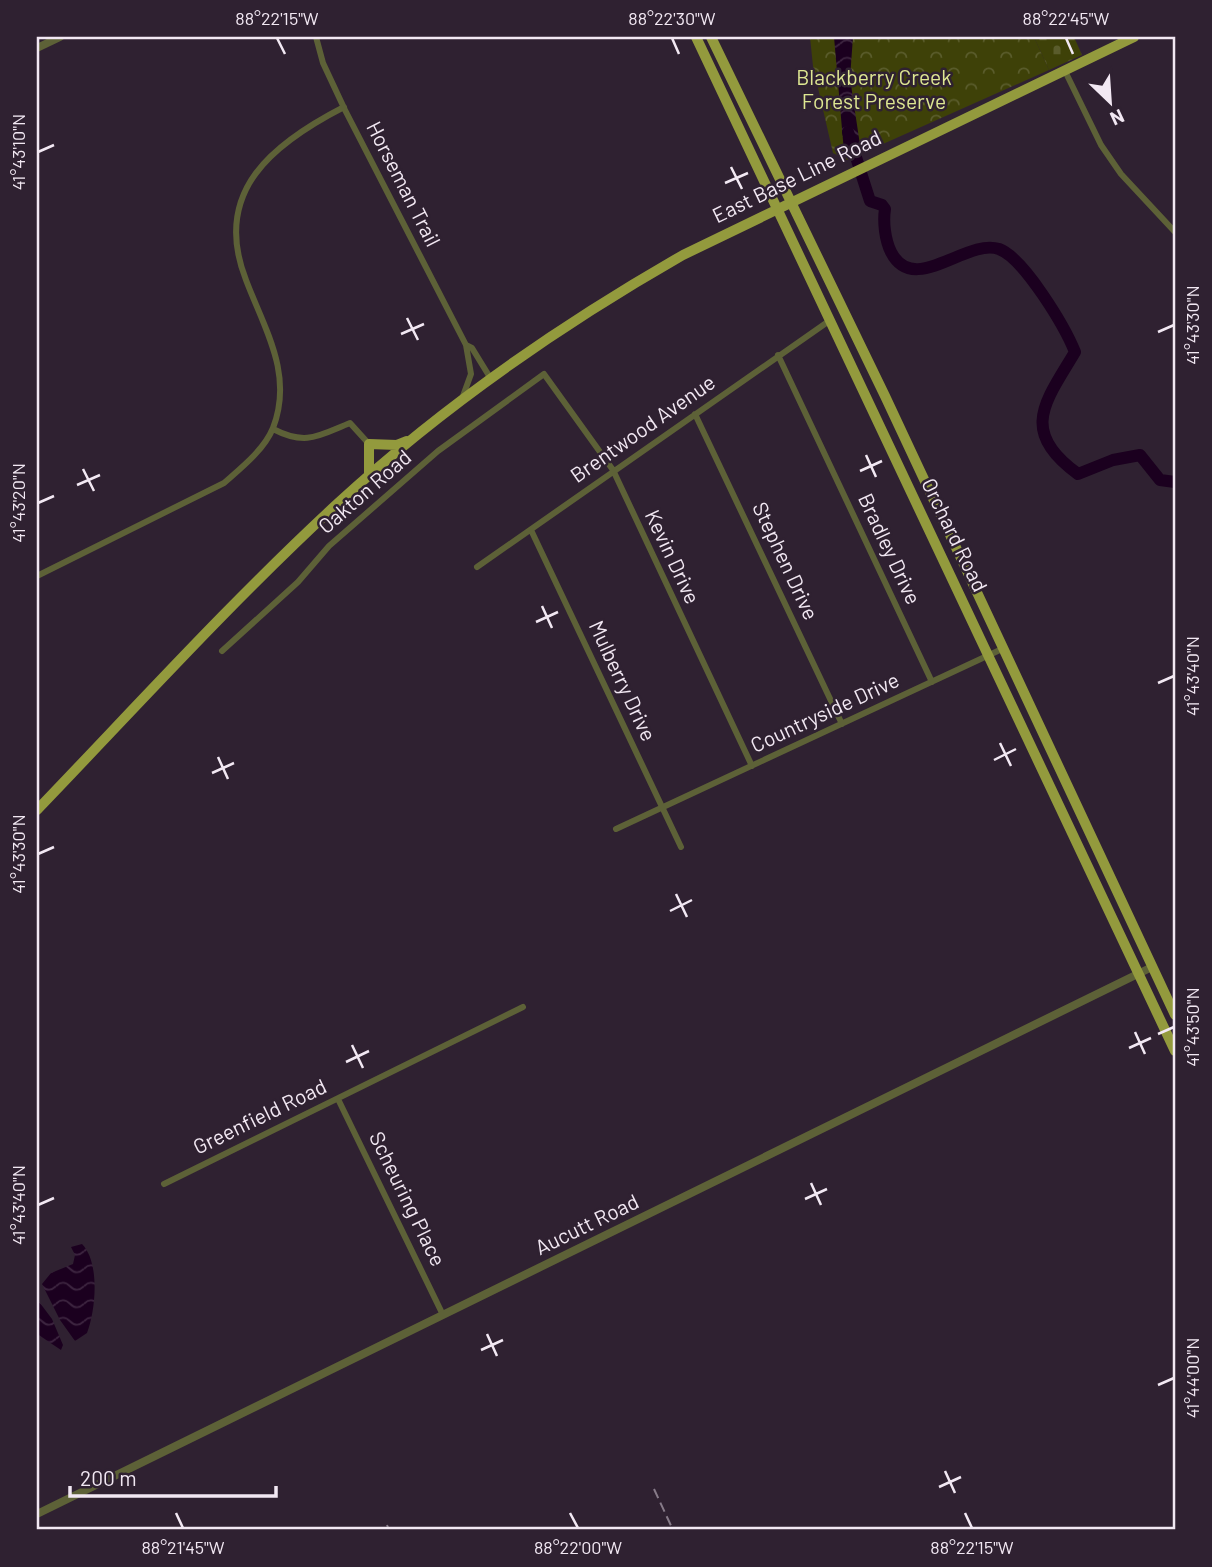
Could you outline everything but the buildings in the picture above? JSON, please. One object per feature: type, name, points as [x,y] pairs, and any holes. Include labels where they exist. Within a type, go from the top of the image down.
[{"type":"main road","name":"Orchard Road","points":[[696,37],[990,654],[1175,1051]]},
{"type":"main road","name":"Orchard Road","points":[[710,37],[791,200],[1175,1015]]},
{"type":"main road","name":"East Base Line Road","points":[[37,810],[300,539],[369,476],[461,400],[622,290],[791,200],[1134,37]]},
{"type":"main road","points":[[369,476],[369,444],[397,445],[414,438]]},
{"type":"street","points":[[37,48],[60,37]]},
{"type":"street","name":"Horseman Trail","points":[[316,37],[323,63],[344,107],[466,345],[471,374],[461,400]]},
{"type":"street","points":[[1065,71],[1101,145],[1121,174],[1175,232]]},
{"type":"street","points":[[37,576],[224,483],[250,460],[272,429],[280,387],[278,357],[239,259],[239,216],[247,189],[261,163],[284,142],[344,107]]},
{"type":"street","name":"Brentwood Avenue","points":[[477,567],[829,321]]},
{"type":"street","name":"Horseman Trail","points":[[466,345],[472,348],[491,379]]},
{"type":"street","name":"Bradley Drive","points":[[778,355],[932,682]]},
{"type":"street","name":"Kevin Drive","points":[[544,374],[614,470],[752,766]]},
{"type":"street","name":"Oakton Road","points":[[222,651],[298,582],[329,546],[438,451],[544,374]]},
{"type":"street","name":"Stephen Drive","points":[[695,414],[842,724]]},
{"type":"street","points":[[272,429],[297,440],[308,439],[350,424],[369,444]]},
{"type":"street","name":"Mulberry Drive","points":[[531,530],[681,848]]},
{"type":"street","name":"Countryside Drive","points":[[616,829],[1002,649]]},
{"type":"street","name":"Aucutt Road","points":[[37,1514],[1152,967]]},
{"type":"street","name":"Greenfield Road","points":[[164,1184],[523,1007]]},
{"type":"street","name":"Scheuring Place","points":[[338,1099],[443,1315]]},
{"type":"green space","name":"Blackberry Creek Forest Preserve","points":[[810,37],[1034,37],[1049,70],[847,160],[833,153],[813,66]]},
{"type":"green space","points":[[1034,37],[1074,37],[1082,55],[1049,70]]},
{"type":"water","points":[[834,37],[853,37],[850,78],[860,145],[844,152]]},
{"type":"water","points":[[82,1244],[92,1262],[95,1287],[93,1312],[87,1333],[75,1341],[60,1320],[42,1284],[51,1273],[73,1264],[75,1255],[71,1247]]},
{"type":"water","points":[[37,1299],[52,1319],[63,1345],[61,1350],[37,1334]]},
{"type":"waterway","points":[[848,132],[870,201],[882,205],[885,209],[887,242],[901,264],[913,269],[927,268],[971,251],[999,249],[1020,265],[1043,294],[1075,352],[1047,401],[1043,415],[1043,429],[1048,444],[1059,458],[1078,474],[1113,460],[1140,455],[1160,480],[1175,482]]},
{"type":"railway","points":[[654,1489],[673,1530]]},
{"type":"railway","points":[[387,1525],[389,1530]]}]
